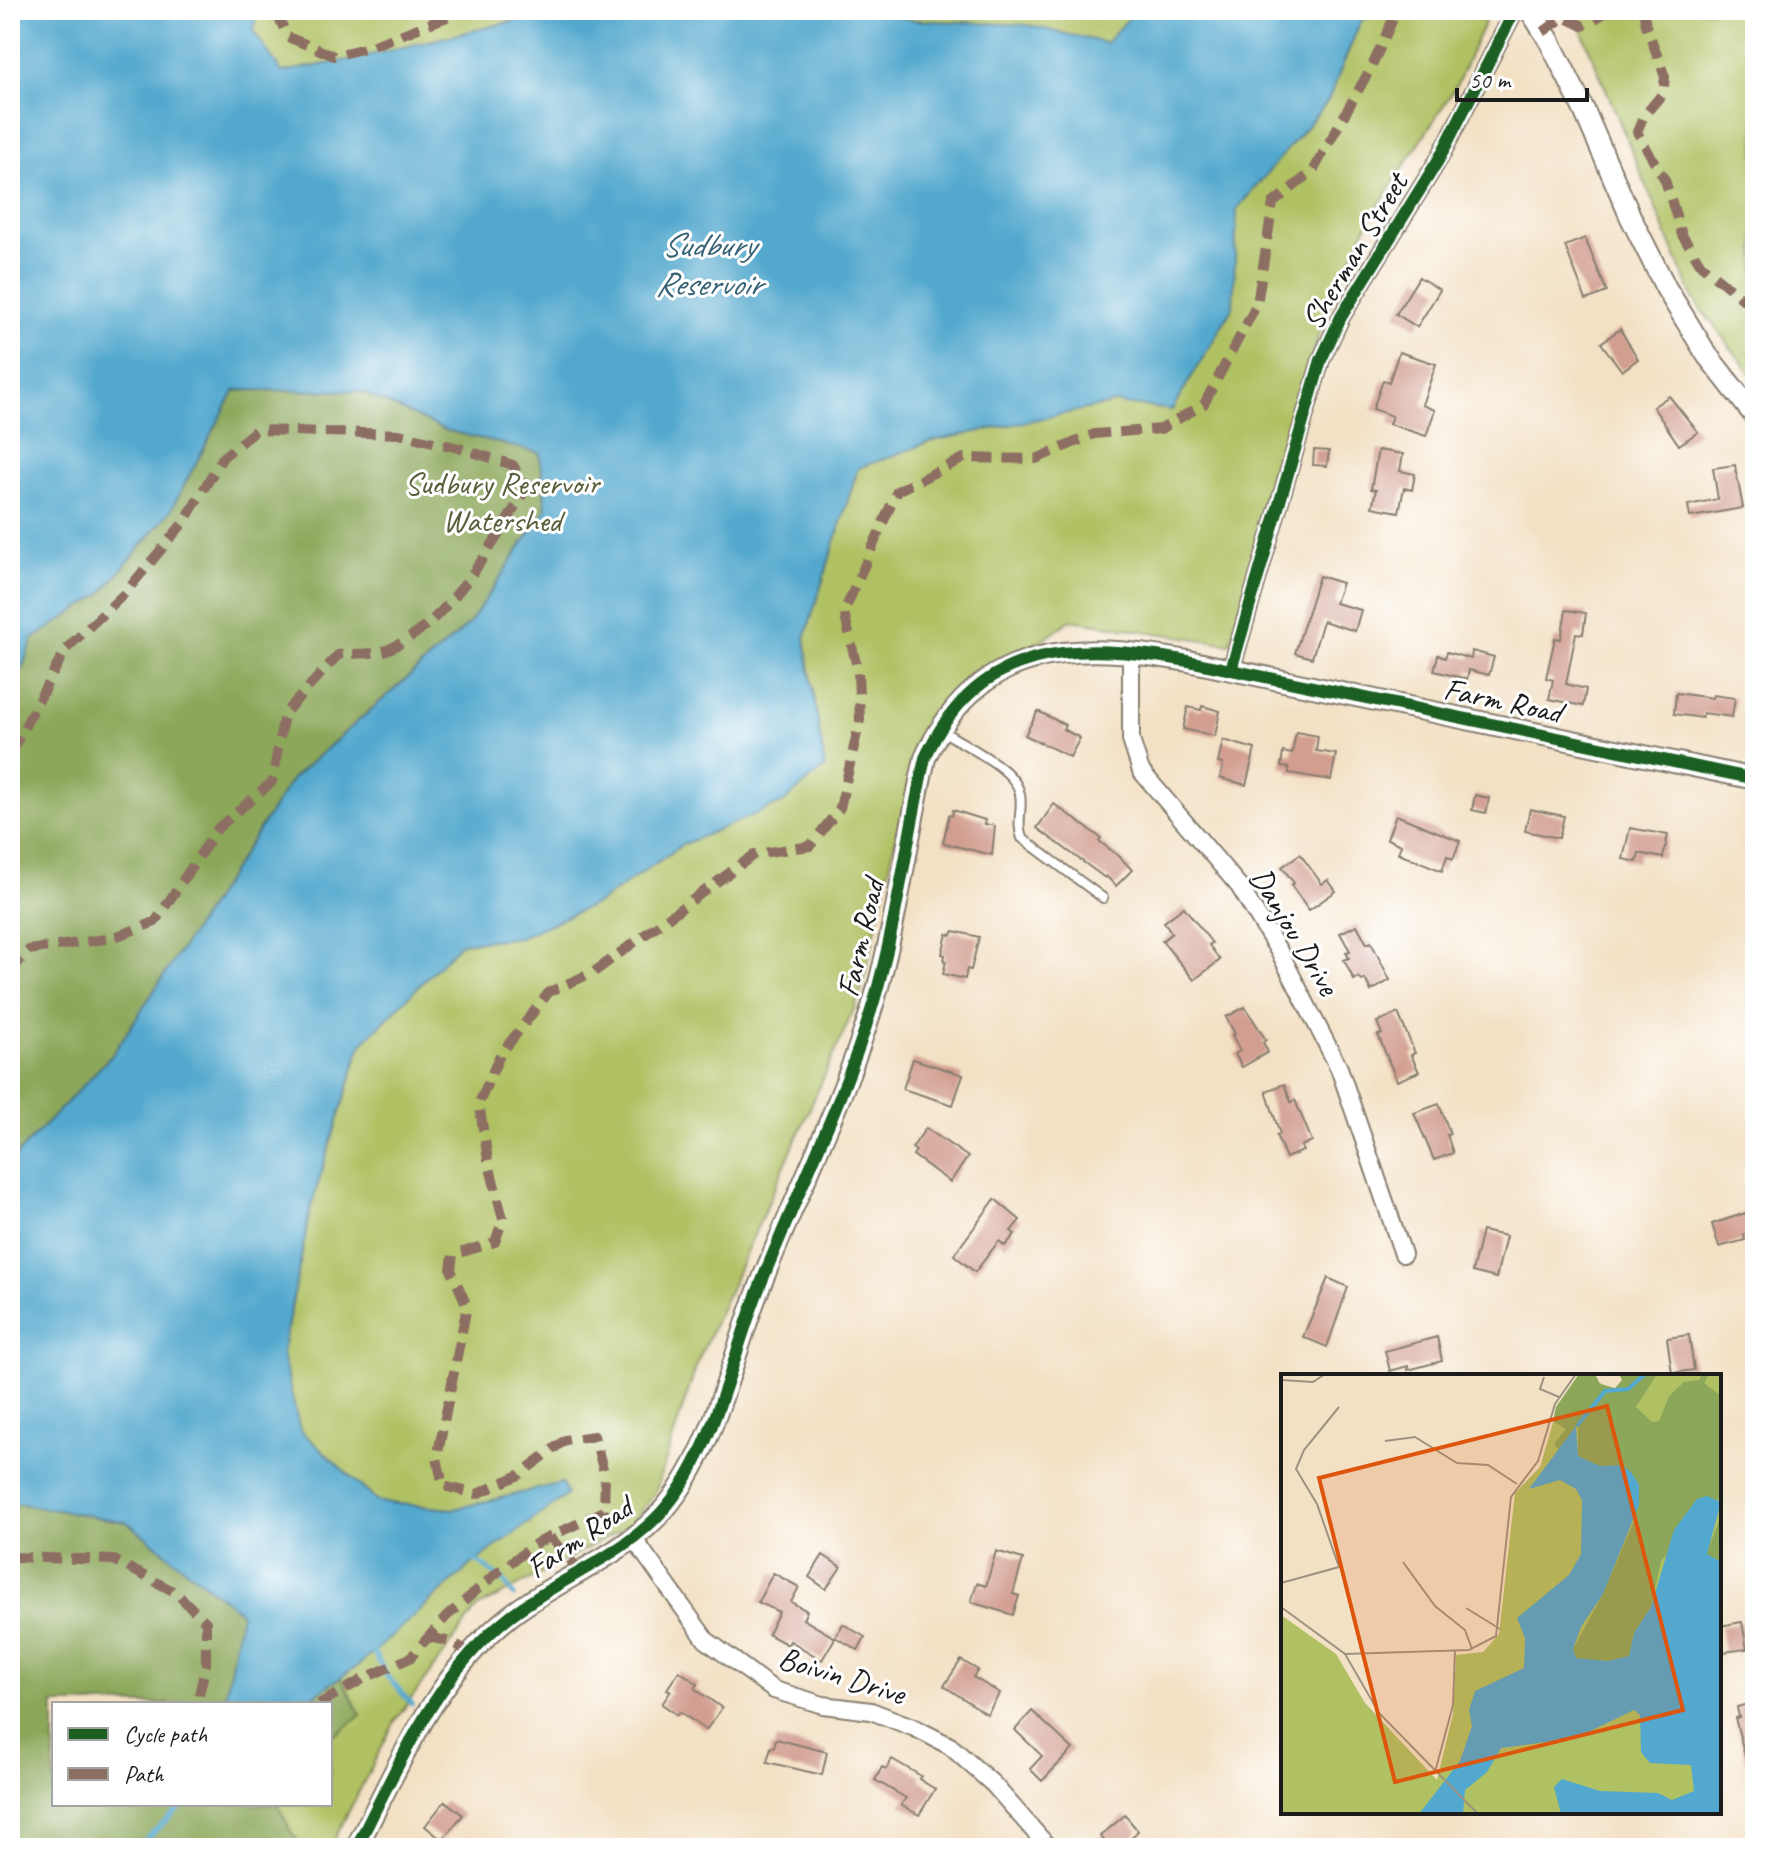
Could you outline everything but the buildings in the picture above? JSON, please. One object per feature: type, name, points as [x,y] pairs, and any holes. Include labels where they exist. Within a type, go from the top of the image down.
[{"type":"street","name":"Sherman Street","points":[[1231,670],[1321,360],[1341,317],[1439,159],[1515,10]]},
{"type":"street","points":[[1530,10],[1549,40],[1584,110],[1631,218],[1666,288],[1707,355],[1755,416]]},
{"type":"street","name":"Farm Road","points":[[356,1848],[417,1730],[479,1645],[507,1618],[539,1595],[634,1539],[666,1507],[688,1474],[706,1439],[758,1291],[849,1074],[884,962],[925,758],[939,728],[970,694],[1000,672],[1034,656],[1075,650],[1112,650],[1231,670],[1755,779]]},
{"type":"street","name":"Danjou Drive","points":[[1131,653],[1131,740],[1141,771],[1239,886],[1280,953],[1339,1068],[1403,1254]]},
{"type":"street","name":"Boivin Drive","points":[[634,1539],[706,1640],[762,1682],[774,1690],[823,1705],[871,1711],[950,1746],[993,1784],[1049,1848]]},
{"type":"lane","points":[[939,728],[1003,769],[1019,789],[1018,828],[1022,838],[1103,898]]},
{"type":"green space","name":"Sudbury Reservoir Watershed","points":[[10,10],[1490,10],[1456,86],[1369,221],[1330,303],[1300,390],[1230,644],[1071,620],[949,703],[899,825],[861,993],[698,1361],[655,1493],[630,1525],[477,1608],[395,1721],[330,1848],[10,1848]]},
{"type":"green space","points":[[1573,10],[1755,10],[1755,379],[1694,300]]},
{"type":"green space","points":[[234,390],[360,391],[445,430],[540,453],[546,509],[469,624],[292,779],[113,1054],[10,1162],[10,700],[33,639],[101,594],[171,510]]},
{"type":"green space","points":[[10,1502],[127,1522],[242,1613],[224,1702],[52,1702],[52,1806],[279,1806],[291,1832],[304,1848],[10,1848]]},
{"type":"green space","points":[[341,1677],[361,1715],[332,1735],[332,1702],[304,1702]]},
{"type":"water","name":"Sudbury Reservoir","points":[[10,10],[257,10],[254,32],[282,72],[353,59],[560,10],[867,10],[914,20],[1027,25],[1106,43],[1136,10],[1372,10],[1360,23],[1328,101],[1237,209],[1233,307],[1172,410],[1115,403],[933,441],[858,468],[805,638],[825,767],[784,802],[682,845],[598,903],[520,937],[461,943],[361,1045],[311,1207],[282,1354],[300,1430],[378,1502],[454,1509],[562,1483],[567,1495],[471,1565],[359,1665],[304,1702],[224,1702],[241,1613],[127,1522],[10,1502],[10,1162],[113,1054],[292,779],[469,624],[546,509],[540,453],[445,430],[360,391],[235,390],[171,510],[101,594],[33,639],[10,700]]},
{"type":"waterway","points":[[474,1559],[502,1579],[514,1596]]},
{"type":"waterway","points":[[371,1647],[386,1675],[412,1704]]},
{"type":"waterway","points":[[136,1848],[182,1806]]},
{"type":"marked path","points":[[275,10],[288,37],[334,56],[369,47],[465,10]]},
{"type":"marked path","points":[[323,1702],[410,1658],[446,1617],[499,1571],[537,1543],[604,1511],[605,1476],[594,1436],[565,1440],[519,1475],[477,1494],[443,1486],[437,1458],[467,1306],[451,1270],[453,1255],[495,1242],[503,1219],[488,1160],[479,1103],[500,1055],[549,992],[594,972],[755,854],[810,846],[840,808],[860,720],[858,672],[844,612],[897,491],[964,458],[1036,459],[1094,434],[1161,429],[1204,404],[1257,304],[1273,203],[1313,171],[1373,64],[1397,10]]},
{"type":"marked path","points":[[1543,32],[1564,17],[1583,26],[1610,10]]},
{"type":"marked path","points":[[1643,10],[1665,77],[1663,93],[1643,117],[1637,132],[1665,180],[1682,235],[1701,265],[1755,309]]},
{"type":"marked path","points":[[10,754],[66,649],[125,593],[184,522],[223,457],[256,430],[399,434],[513,465],[526,489],[484,557],[450,602],[410,638],[387,650],[338,655],[284,714],[272,782],[218,828],[155,922],[112,938],[29,950],[10,972]]},
{"type":"marked path","points":[[550,1537],[580,1571]]},
{"type":"marked path","points":[[10,1557],[114,1560],[175,1592],[206,1622],[206,1664],[197,1702]]},
{"type":"marked path","points":[[428,1637],[452,1642],[472,1654]]},
{"type":"cycle path","points":[[1231,670],[1321,360],[1341,317],[1439,159],[1515,10]]},
{"type":"cycle path","points":[[356,1848],[421,1723],[461,1665],[510,1616],[612,1553],[650,1524],[666,1507],[698,1458],[758,1291],[834,1111],[874,1001],[925,758],[947,719],[973,690],[1003,670],[1035,658],[1070,652],[1147,655],[1755,779]]}]
